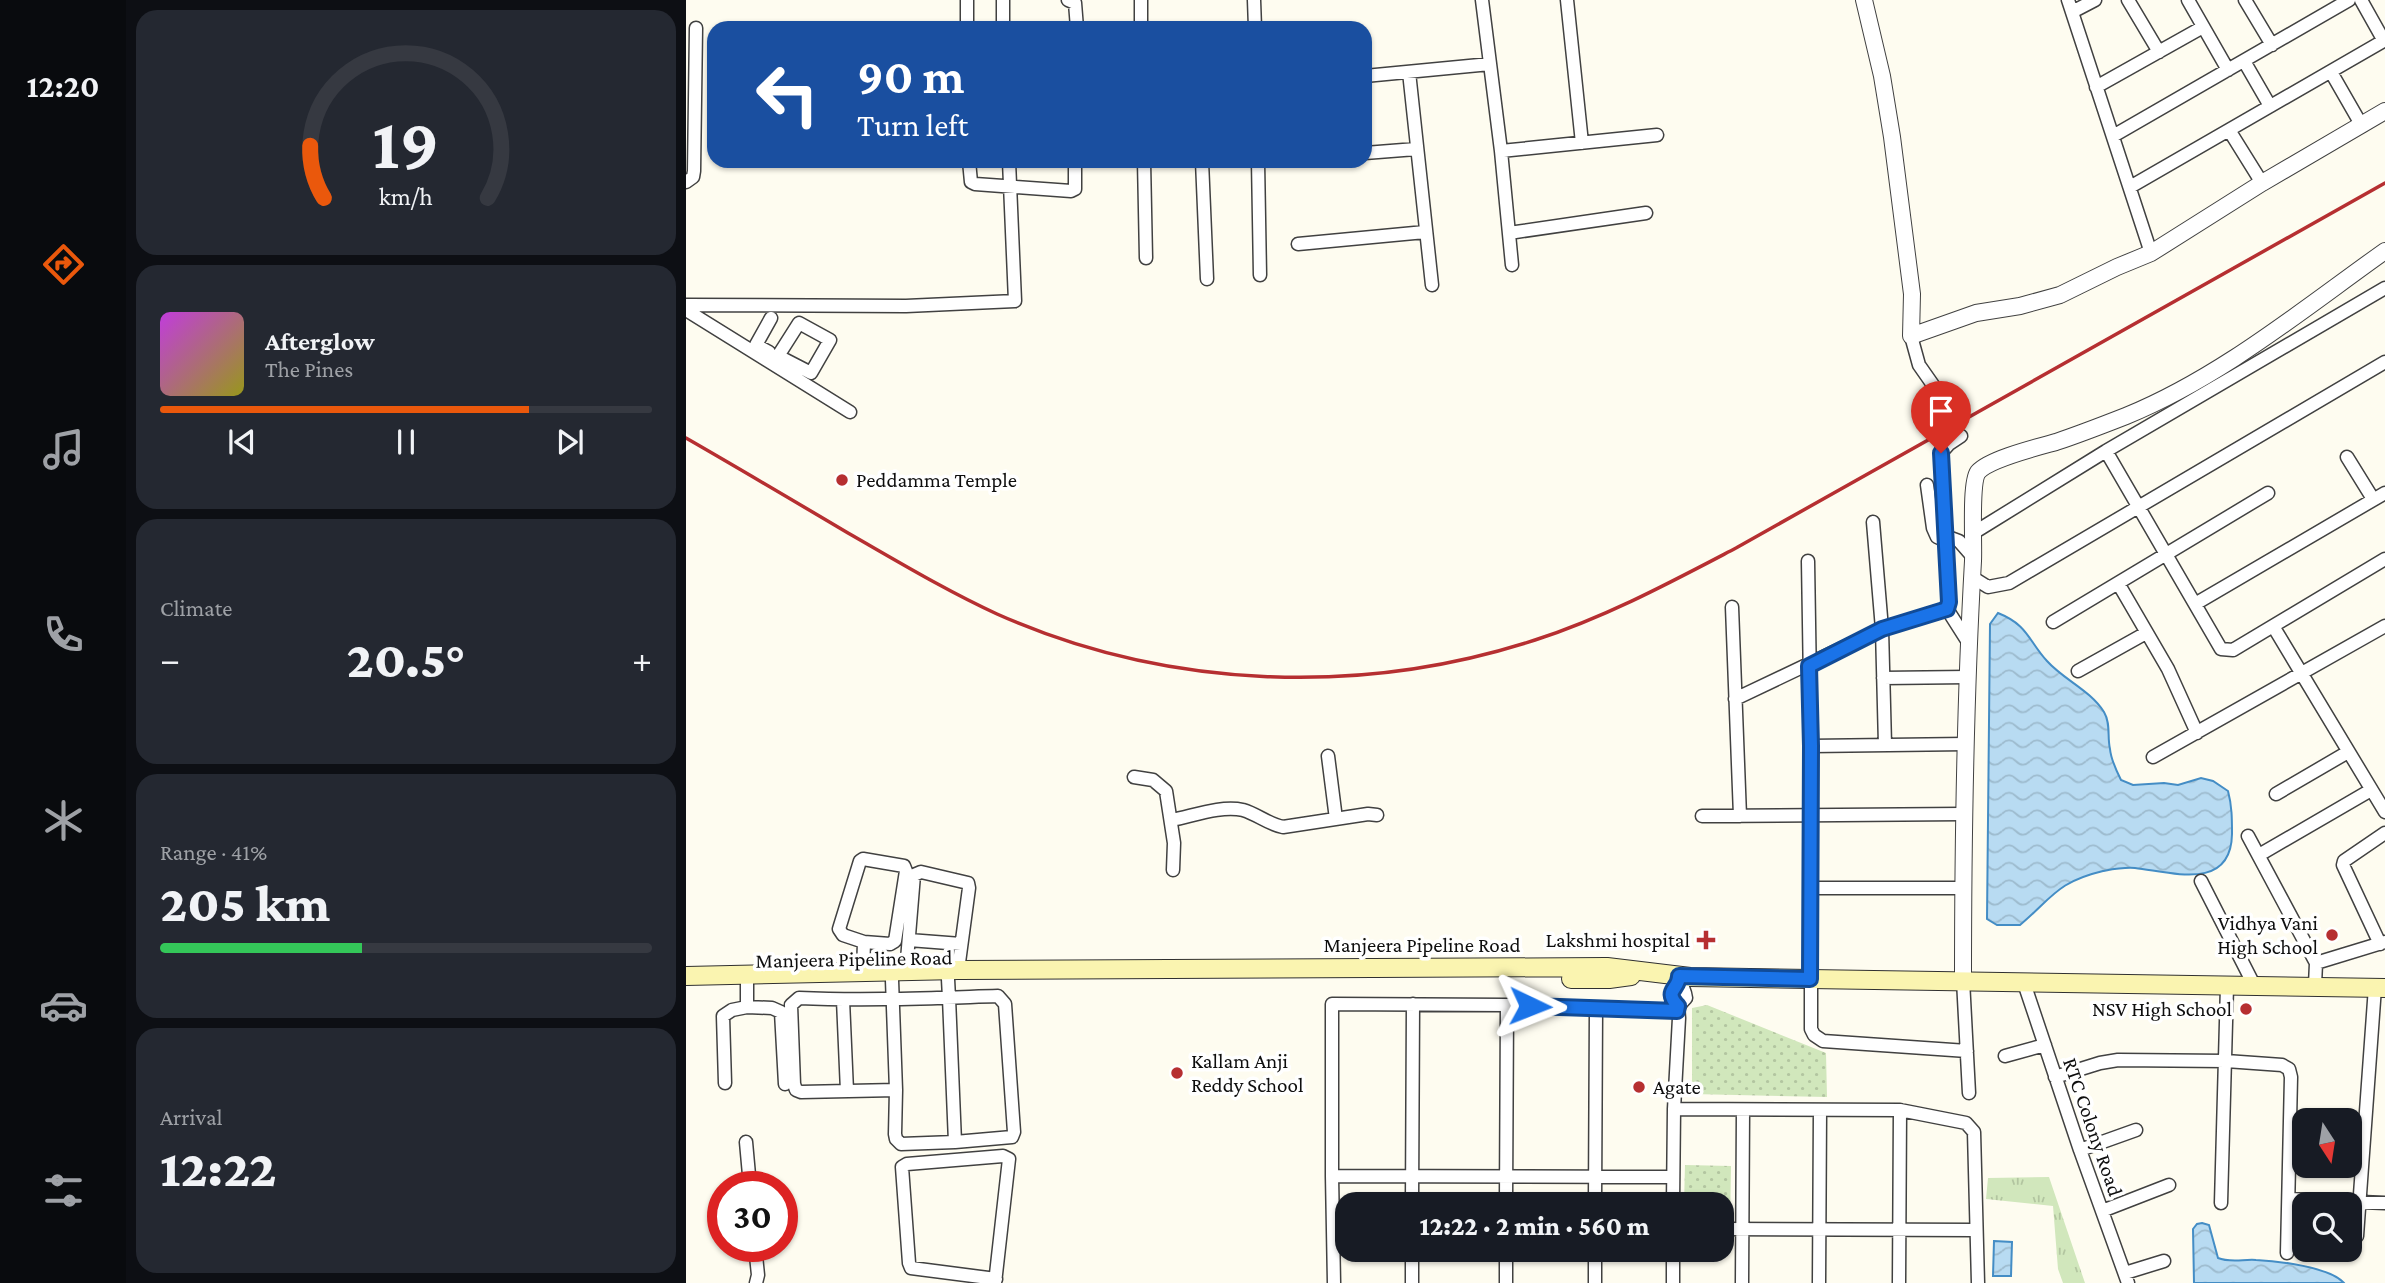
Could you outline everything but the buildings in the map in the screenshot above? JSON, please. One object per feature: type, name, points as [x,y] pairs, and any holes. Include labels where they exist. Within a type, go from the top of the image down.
[{"type":"main road","name":"Manjeera Pipeline Road","points":[[686,985],[716,979],[863,972],[899,976]]},
{"type":"main road","name":"Manjeera Pipeline Road","points":[[686,976],[747,983],[953,975],[1609,979],[1652,974],[1679,978],[2380,988]]},
{"type":"street","points":[[967,0],[967,21]]},
{"type":"street","points":[[1003,0],[1003,21]]},
{"type":"street","points":[[1068,0],[1075,3],[1076,21]]},
{"type":"street","points":[[1141,0],[1142,21]]},
{"type":"street","points":[[1254,0],[1255,21]]},
{"type":"street","points":[[1482,0],[1512,265]]},
{"type":"street","points":[[1567,0],[1582,143]]},
{"type":"street","points":[[1864,0],[1882,76],[1892,137],[1912,293],[1910,335],[1919,365],[1940,395]]},
{"type":"street","points":[[2095,0],[2070,6],[2151,253]]},
{"type":"street","points":[[2128,0],[2159,51]]},
{"type":"street","points":[[2188,0],[2228,70]]},
{"type":"street","points":[[2113,136],[2349,0]]},
{"type":"street","points":[[2130,187],[2385,40],[2361,0]]},
{"type":"street","points":[[2246,1],[2272,44]]},
{"type":"street","points":[[2096,87],[2203,27]]},
{"type":"street","points":[[686,182],[693,177],[694,171],[696,28]]},
{"type":"street","points":[[2244,61],[2270,106]]},
{"type":"street","points":[[1372,75],[1490,64]]},
{"type":"street","points":[[1409,72],[1432,285]]},
{"type":"street","points":[[2330,72],[2362,126]]},
{"type":"street","points":[[1910,335],[1976,313],[2020,306],[2060,295],[2151,253],[2262,183],[2385,111]]},
{"type":"street","points":[[2230,130],[2262,183]]},
{"type":"street","points":[[1501,151],[1657,135]]},
{"type":"street","points":[[1372,152],[1416,149]]},
{"type":"street","points":[[970,168],[971,182],[975,184],[1071,191],[1075,189],[1075,168]]},
{"type":"street","points":[[686,307],[905,306],[1015,302],[1010,168]]},
{"type":"street","points":[[1144,168],[1146,258]]},
{"type":"street","points":[[1202,168],[1207,279]]},
{"type":"street","points":[[1258,168],[1260,275]]},
{"type":"street","points":[[1509,233],[1646,213]]},
{"type":"street","points":[[1298,244],[1425,232]]},
{"type":"street","points":[[2254,355],[2385,251]]},
{"type":"street","points":[[1975,532],[2254,355],[2384,291]]},
{"type":"street","points":[[686,307],[775,358],[845,404]]},
{"type":"street","points":[[755,348],[771,318]]},
{"type":"street","points":[[775,358],[799,323],[830,339],[813,372],[797,373]]},
{"type":"street","points":[[1972,577],[1988,587],[2010,583],[2385,362]]},
{"type":"street","points":[[1969,1093],[1963,980],[1963,888],[1968,642],[1975,532],[1974,478],[1980,470],[2013,454],[2057,442],[2130,414],[2227,371]]},
{"type":"street","points":[[1961,436],[1941,453],[1949,602],[1947,609],[1968,642]]},
{"type":"street","points":[[2106,451],[2141,507],[2221,649],[2233,650],[2385,559]]},
{"type":"street","points":[[2347,457],[2373,499]]},
{"type":"street","points":[[1927,485],[1933,528],[1937,537],[1946,541]]},
{"type":"street","points":[[2053,622],[2268,493]]},
{"type":"street","points":[[2195,604],[2385,493]]},
{"type":"street","points":[[1873,522],[1882,629],[1885,745]]},
{"type":"street","points":[[1946,541],[1951,538],[1959,541],[1973,557]]},
{"type":"street","points":[[1808,561],[1811,1029],[1814,1035],[1823,1041],[1967,1051]]},
{"type":"street","points":[[2118,583],[2168,669],[2197,733]]},
{"type":"street","points":[[1732,607],[1740,816]]},
{"type":"street","points":[[1735,699],[1882,629],[1947,609]]},
{"type":"street","points":[[2273,626],[2385,811]]},
{"type":"street","points":[[2153,757],[2385,626]]},
{"type":"street","points":[[2078,671],[2146,633]]},
{"type":"street","points":[[1884,678],[1968,677]]},
{"type":"street","points":[[1811,746],[1966,744]]},
{"type":"street","points":[[2276,794],[2348,752]]},
{"type":"street","points":[[1328,756],[1336,819]]},
{"type":"street","points":[[1134,777],[1153,780],[1166,791],[1172,820],[1173,870]]},
{"type":"street","points":[[2259,855],[2371,790]]},
{"type":"street","points":[[1172,820],[1238,809],[1252,813],[1272,825],[1283,827],[1368,814],[1377,815]]},
{"type":"street","points":[[1702,816],[1964,814]]},
{"type":"street","points":[[2316,963],[2383,943],[2343,865],[2344,861],[2385,833]]},
{"type":"street","points":[[2248,836],[2316,963],[2315,985]]},
{"type":"street","points":[[863,859],[904,866],[906,871],[895,941],[890,944],[864,942],[843,935],[839,929],[860,861],[863,859]]},
{"type":"street","points":[[896,1090],[796,1090],[791,1005],[799,998],[842,1000],[893,999],[949,998],[998,996],[1005,1003],[1013,1137],[955,1142],[901,1144],[896,1139],[896,1090],[893,999],[909,940],[914,875],[921,872],[968,883],[970,888],[949,998],[955,1142]]},
{"type":"street","points":[[2201,881],[2254,985]]},
{"type":"street","points":[[1811,888],[1963,888]]},
{"type":"street","points":[[909,940],[961,944]]},
{"type":"street","points":[[863,972],[864,942]]},
{"type":"street","points":[[1673,1192],[1678,1009],[1686,998],[1679,978]]},
{"type":"street","points":[[747,983],[747,1007]]},
{"type":"street","name":"RTC Colony Road","points":[[2024,983],[2126,1278]]},
{"type":"street","points":[[2221,1203],[2227,986]]},
{"type":"street","points":[[2361,1192],[2380,988]]},
{"type":"street","points":[[842,1000],[847,1091]]},
{"type":"street","points":[[1334,1283],[1332,1004],[1678,1009]]},
{"type":"street","points":[[1412,1192],[1413,1004]]},
{"type":"street","points":[[1506,1192],[1507,1005]]},
{"type":"street","points":[[725,1083],[723,1016],[732,1010],[747,1007],[772,1008],[781,1012],[785,1084]]},
{"type":"street","points":[[1595,1192],[1596,1007]]},
{"type":"street","points":[[2005,1056],[2045,1045]]},
{"type":"street","points":[[2055,1077],[2108,1061],[2226,1061],[2282,1065],[2289,1069],[2290,1199],[2287,1253]]},
{"type":"street","points":[[1674,1109],[1900,1110],[1966,1123],[1974,1132],[1978,1283]]},
{"type":"street","points":[[1742,1283],[1743,1110]]},
{"type":"street","points":[[1899,1283],[1900,1110]]},
{"type":"street","points":[[1819,1283],[1820,1111]]},
{"type":"street","points":[[2080,1150],[2136,1130]]},
{"type":"street","points":[[746,1142],[749,1171]]},
{"type":"street","points":[[1003,1156],[1009,1159],[995,1281],[924,1277],[911,1268],[909,1263],[902,1167],[907,1164],[1003,1156]]},
{"type":"street","points":[[1332,1175],[1673,1177]]},
{"type":"street","points":[[2102,1211],[2169,1185]]},
{"type":"street","points":[[2362,1202],[2385,1203]]},
{"type":"street","points":[[1734,1229],[1975,1230]]},
{"type":"street","points":[[2126,1278],[2164,1261]]},
{"type":"street","points":[[755,1283],[758,1275],[757,1262]]},
{"type":"street","points":[[1412,1262],[1412,1283]]},
{"type":"street","points":[[1506,1262],[1506,1283]]},
{"type":"street","points":[[1595,1262],[1595,1283]]},
{"type":"street","points":[[1673,1262],[1673,1283]]},
{"type":"green space","points":[[1707,1005],[1826,1053],[1827,1097],[1692,1094],[1692,1008]]},
{"type":"green space","points":[[1685,1165],[1731,1166],[1731,1192],[1684,1192]]},
{"type":"green space","points":[[2049,1177],[2085,1283],[2063,1283],[2058,1269],[2053,1206],[1986,1199],[1988,1178]]},
{"type":"water","points":[[1998,613],[2022,628],[2047,661],[2092,697],[2104,712],[2111,757],[2121,780],[2133,785],[2178,785],[2201,778],[2213,781],[2228,791],[2232,834],[2229,852],[2221,864],[2210,871],[2197,874],[2131,868],[2103,871],[2065,886],[2020,925],[1997,925],[1987,919],[1990,624]]},
{"type":"water","points":[[2202,1223],[2209,1225],[2218,1258],[2303,1266],[2337,1277],[2344,1283],[2194,1283],[2193,1229]]},
{"type":"water","points":[[1994,1241],[2012,1242],[2011,1276],[1993,1276]]},
{"type":"tunnel","points":[[1940,395],[1961,436]]},
{"type":"railway","points":[[686,438],[940,585],[997,614],[1061,639],[1127,658],[1195,670],[1263,677],[1332,677],[1401,671],[1469,658],[1535,640],[1587,621],[1663,586],[1736,548],[2385,183]]},
{"type":"place","name":"Peddamma Temple","points":[[842,480]]},
{"type":"place","name":"Vidhya Vani High School","points":[[2332,935]]},
{"type":"place","name":"Lakshmi hospital","points":[[1706,940]]},
{"type":"place","name":"NSV High School","points":[[2246,1009]]},
{"type":"place","name":"Kallam Anji Reddy School","points":[[1177,1073]]},
{"type":"place","name":"Agate","points":[[1639,1087]]},
{"type":"route","points":[[1530,1006],[1677,1011],[1672,989],[1679,981],[1679,976],[1810,979],[1809,666],[1882,629],[1947,609],[1946,519],[1941,453]]}]
